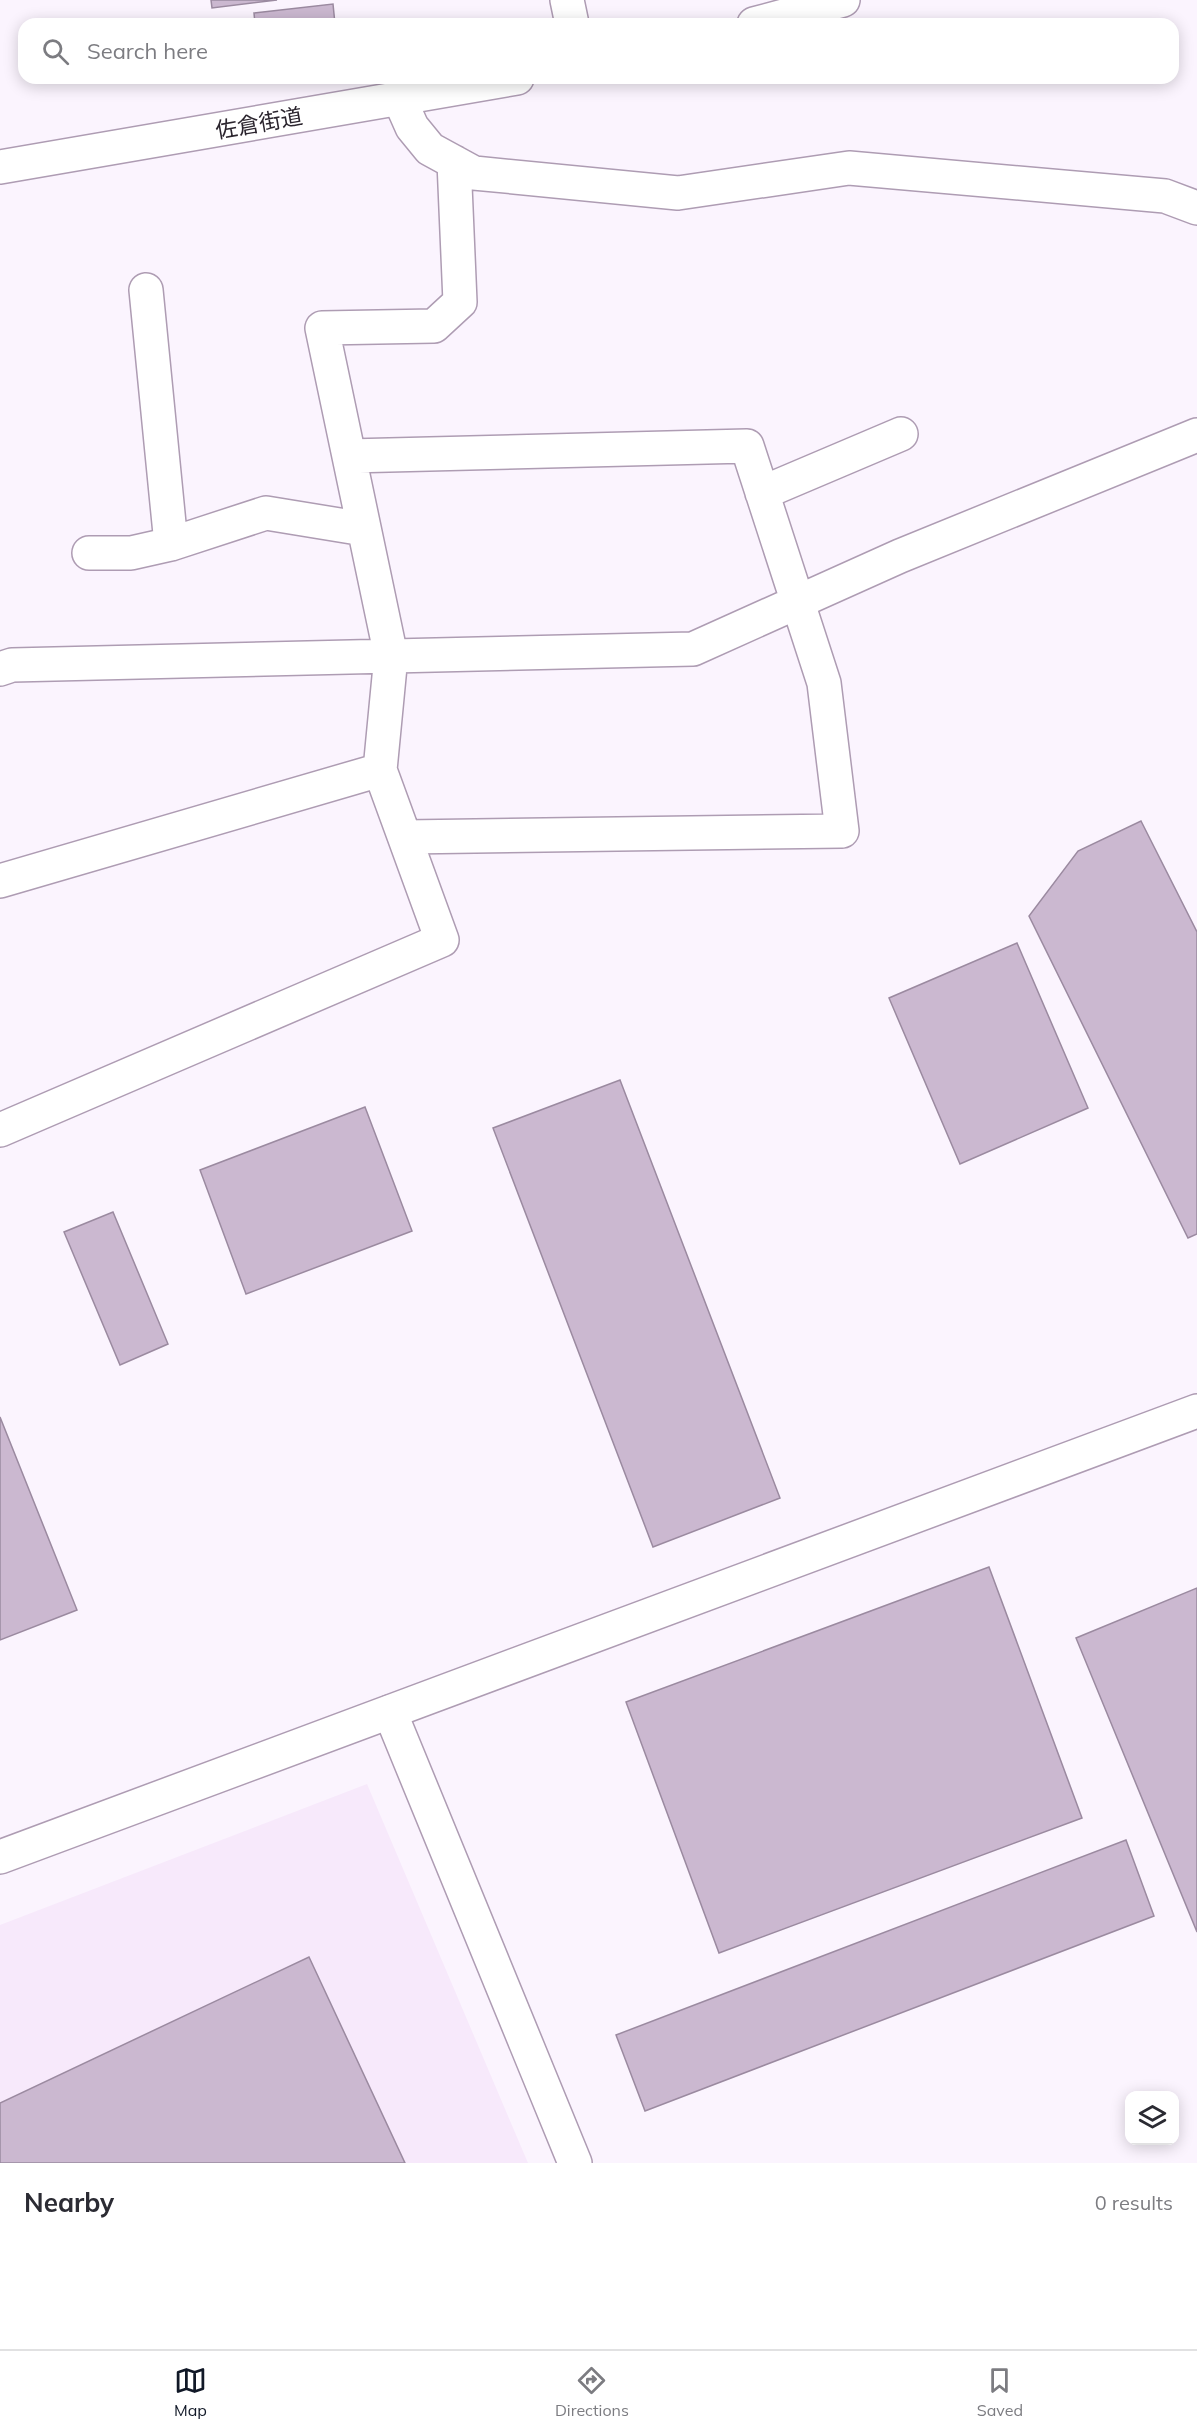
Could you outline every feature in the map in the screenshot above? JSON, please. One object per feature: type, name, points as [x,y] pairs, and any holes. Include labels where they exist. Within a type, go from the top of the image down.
[{"type":"street","points":[[567,0],[571,18]]},
{"type":"street","points":[[776,18],[843,0]]},
{"type":"street","name":"佐倉街道","points":[[0,167],[485,84]]},
{"type":"street","points":[[400,100],[412,127],[430,149],[474,172],[678,193],[849,168],[1164,196],[1197,208]]},
{"type":"street","points":[[0,1130],[442,940],[380,770],[391,656],[322,328],[434,326],[460,302],[454,162]]},
{"type":"street","points":[[146,290],[171,544]]},
{"type":"street","points":[[762,493],[901,434]]},
{"type":"street","points":[[0,669],[12,665],[693,649],[900,556],[1197,435]]},
{"type":"street","points":[[349,456],[747,446],[824,682],[842,831],[405,837]]},
{"type":"street","points":[[89,553],[131,553],[171,544],[266,513],[364,529]]},
{"type":"street","points":[[0,881],[380,770]]},
{"type":"street","points":[[0,1857],[1197,1411]]},
{"type":"street","points":[[390,1712],[575,2163]]},
{"type":"shaded area","points":[[367,1784],[528,2163],[0,2163],[0,1925]]},
{"type":"building","points":[[211,0],[277,0],[212,8]]},
{"type":"building","points":[[333,4],[334,18],[254,18],[254,13]]},
{"type":"building","points":[[1141,821],[1197,932],[1197,1234],[1188,1238],[1029,916],[1078,851]]},
{"type":"building","points":[[1017,943],[1088,1108],[960,1164],[889,998]]},
{"type":"building","points":[[620,1080],[780,1498],[653,1547],[493,1128]]},
{"type":"building","points":[[365,1107],[412,1231],[246,1294],[200,1170]]},
{"type":"building","points":[[113,1212],[168,1344],[120,1365],[64,1232]]},
{"type":"building","points":[[0,1417],[77,1610],[0,1640]]},
{"type":"building","points":[[989,1567],[1082,1818],[719,1953],[626,1702]]},
{"type":"building","points":[[1197,1588],[1197,1932],[1076,1638]]},
{"type":"building","points":[[1126,1840],[1154,1916],[645,2111],[616,2035]]},
{"type":"building","points":[[309,1957],[405,2163],[0,2163],[0,2103]]}]
